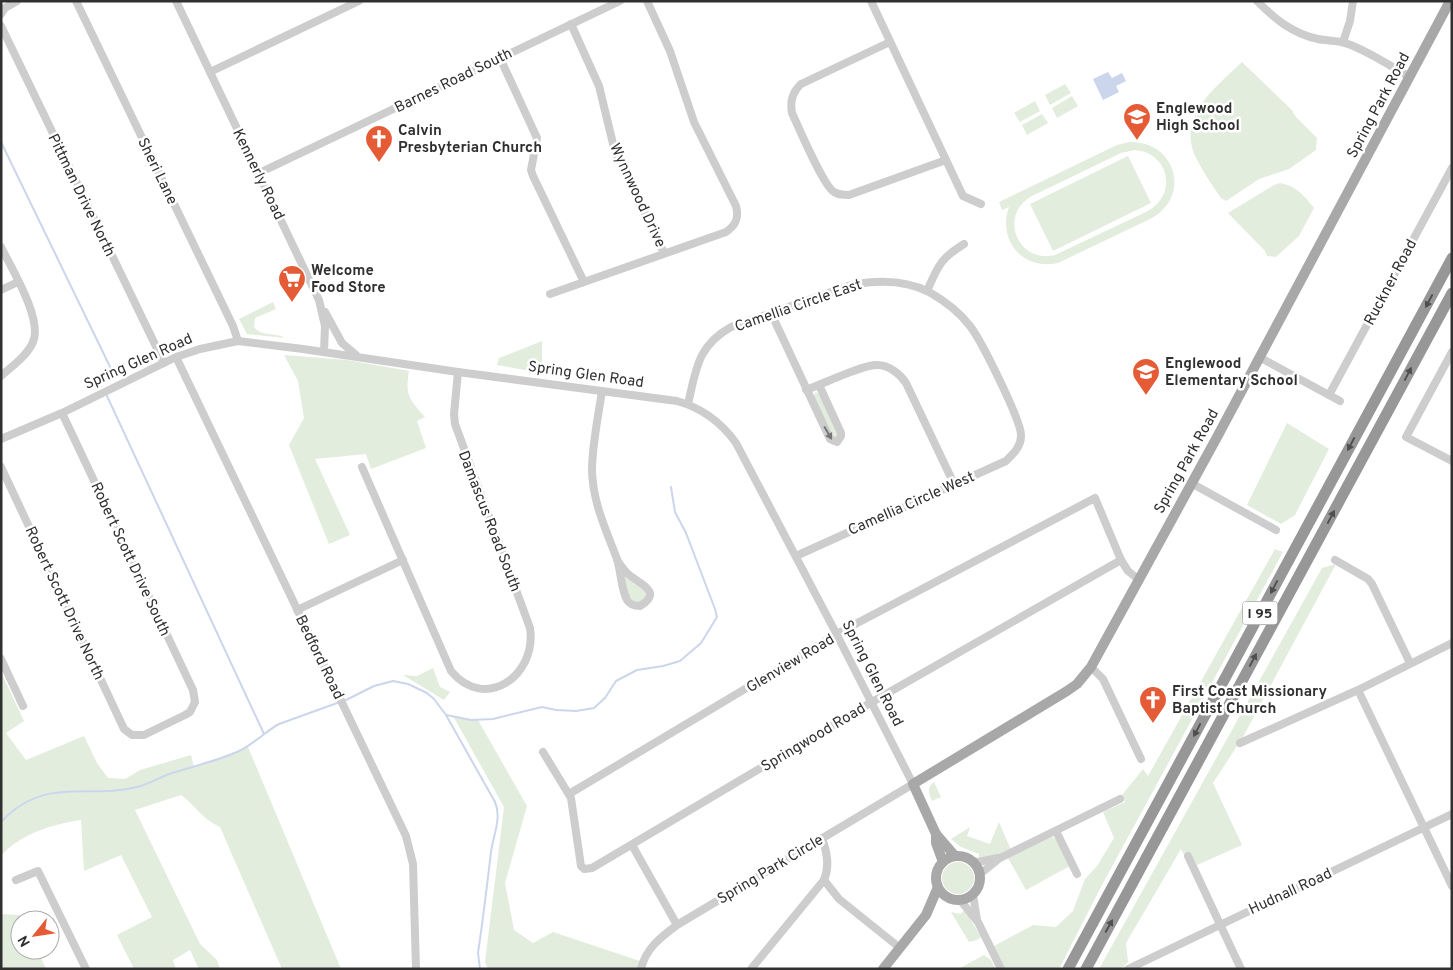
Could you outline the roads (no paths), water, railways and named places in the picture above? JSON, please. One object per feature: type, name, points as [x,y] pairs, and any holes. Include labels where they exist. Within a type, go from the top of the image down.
[{"type":"highway","name":"I 95","points":[[1068,969],[1452,258]]},
{"type":"highway","name":"I 95","points":[[1086,969],[1452,293]]},
{"type":"main road","name":"Spring Park Road","points":[[913,784],[1067,691],[1077,684],[1091,667],[1451,1]]},
{"type":"main road","name":"Spring Glen Road","points":[[913,784],[936,834],[955,856]]},
{"type":"main road","name":"Spring Glen Road","points":[[936,834],[936,843],[943,862]]},
{"type":"main road","points":[[955,856],[962,856],[972,861],[980,874],[978,888],[973,895],[960,900],[949,898],[942,893],[938,887],[936,874],[943,862],[955,856]]},
{"type":"main road","points":[[926,916],[938,887]]},
{"type":"main road","points":[[883,969],[926,916],[949,898]]},
{"type":"street","points":[[1,14],[5,8],[17,1]]},
{"type":"street","name":"Sheri Lane","points":[[76,1],[233,326],[238,341]]},
{"type":"street","name":"Kennerly Road","points":[[176,1],[320,302],[325,326],[324,352]]},
{"type":"street","points":[[210,72],[359,1]]},
{"type":"street","name":"Barnes Road South","points":[[259,173],[620,1]]},
{"type":"street","points":[[550,294],[726,232],[735,224],[738,218],[736,206],[694,122],[670,51],[647,1]]},
{"type":"street","points":[[871,1],[963,196],[981,204]]},
{"type":"street","points":[[1257,1],[1279,22],[1292,30],[1317,39],[1343,42],[1351,45],[1410,77]]},
{"type":"street","points":[[1343,42],[1350,21],[1353,1]]},
{"type":"street","name":"Wynnwood Drive","points":[[571,24],[600,86],[616,152],[664,253]]},
{"type":"street","name":"Pittman Drive North","points":[[1,26],[164,363]]},
{"type":"street","points":[[890,42],[801,84],[795,90],[792,97],[792,113],[825,182],[835,193],[841,195],[849,195],[946,160]]},
{"type":"street","points":[[500,58],[537,138],[531,170],[533,176],[584,282]]},
{"type":"street","name":"Ruckner Road","points":[[1329,395],[1452,168]]},
{"type":"street","points":[[927,291],[938,266],[944,258],[964,244]]},
{"type":"street","points":[[1,248],[32,311],[36,325],[36,334],[28,351],[1,376]]},
{"type":"street","points":[[1,290],[18,282]]},
{"type":"street","name":"Camellia Circle East","points":[[688,404],[698,362],[705,349],[712,340],[731,327],[851,285],[870,282],[891,282],[927,291],[947,304],[970,326],[980,342],[1018,422],[1021,429],[1020,442]]},
{"type":"street","points":[[320,302],[342,343],[357,356]]},
{"type":"street","points":[[772,314],[830,440],[837,442],[841,433],[819,385]]},
{"type":"street","name":"Spring Glen Road","points":[[1,439],[176,357],[200,349],[238,341],[357,356],[688,404],[712,418],[730,434],[796,556],[913,784]]},
{"type":"street","points":[[1452,352],[1406,437],[1452,461]]},
{"type":"street","name":"Bedford Road","points":[[176,357],[409,844],[413,864],[416,969]]},
{"type":"street","points":[[1259,357],[1340,401]]},
{"type":"street","points":[[806,390],[868,366],[877,365],[889,368],[899,374],[906,383],[954,484]]},
{"type":"street","name":"Damascus Road South","points":[[403,560],[447,664],[458,679],[471,687],[488,689],[508,682],[523,668],[530,651],[532,639],[530,628],[458,434],[454,414],[458,372]]},
{"type":"street","points":[[602,391],[593,453],[594,494],[617,560],[628,602],[634,606],[640,606],[649,598],[650,593],[647,587],[626,573],[617,560]]},
{"type":"street","name":"Robert Scott Drive South","points":[[62,412],[195,697],[194,706],[185,715],[144,735],[132,735]]},
{"type":"street","name":"Camellia Circle West","points":[[796,556],[1006,461],[1020,442]]},
{"type":"street","points":[[297,610],[403,560],[362,467]]},
{"type":"street","name":"Robert Scott Drive North","points":[[1,468],[122,725],[132,735]]},
{"type":"street","points":[[1191,483],[1276,530]]},
{"type":"street","name":"Glenview Road","points":[[569,794],[837,635],[1095,498],[1121,560]]},
{"type":"street","points":[[1121,560],[1128,571],[1138,579]]},
{"type":"street","name":"Springwood Road","points":[[569,794],[579,861],[584,869],[592,868],[872,702],[1121,560]]},
{"type":"street","points":[[1335,560],[1368,579],[1372,584],[1410,663]]},
{"type":"street","points":[[1240,744],[1358,690],[1452,643]]},
{"type":"street","points":[[1,659],[22,706]]},
{"type":"street","points":[[1091,667],[1103,679],[1141,759]]},
{"type":"street","points":[[1358,690],[1452,886]]},
{"type":"street","points":[[543,752],[569,794]]},
{"type":"street","name":"Spring Park Circle","points":[[642,969],[647,953],[652,946],[677,925],[913,784]]},
{"type":"street","points":[[980,874],[1000,858],[1120,800]]},
{"type":"street","name":"Hudnall Road","points":[[1128,969],[1452,814]]},
{"type":"street","points":[[1056,831],[1077,874]]},
{"type":"street","points":[[751,969],[824,880],[828,865],[822,838]]},
{"type":"street","points":[[632,845],[677,925]]},
{"type":"street","points":[[1188,856],[1241,969]]},
{"type":"street","points":[[972,861],[978,862],[1000,858]]},
{"type":"street","points":[[16,880],[38,870],[86,969]]},
{"type":"street","points":[[824,880],[839,899],[900,948]]},
{"type":"street","points":[[973,895],[978,922]]},
{"type":"street","points":[[960,900],[978,922],[1001,969]]},
{"type":"water","points":[[1108,72],[1112,78],[1122,73],[1126,81],[1116,86],[1119,92],[1103,100],[1093,79]]},
{"type":"waterway","points":[[1,142],[114,375]]},
{"type":"waterway","points":[[107,396],[264,734]]},
{"type":"waterway","points":[[446,715],[471,720],[493,719],[542,707],[576,711],[594,708],[605,698],[616,681],[637,670],[680,661],[701,643],[717,617],[686,533],[675,512],[671,487]]},
{"type":"waterway","points":[[344,701],[374,686],[393,681],[408,684],[427,693],[446,715],[495,802],[498,814],[491,852],[478,953],[480,969]]},
{"type":"waterway","points":[[1,822],[18,807],[34,798],[51,793],[122,790],[141,786],[169,774],[233,754],[279,724],[340,702]]},
{"type":"place","name":"Englewood High School","points":[[1137,141]]},
{"type":"place","name":"Calvin Presbyterian Church","points":[[379,163]]},
{"type":"place","name":"Welcome Food Store","points":[[292,303]]},
{"type":"place","name":"Englewood Elementary School","points":[[1146,396]]},
{"type":"place","name":"First Coast Missionary Baptist Church","points":[[1153,724]]}]
